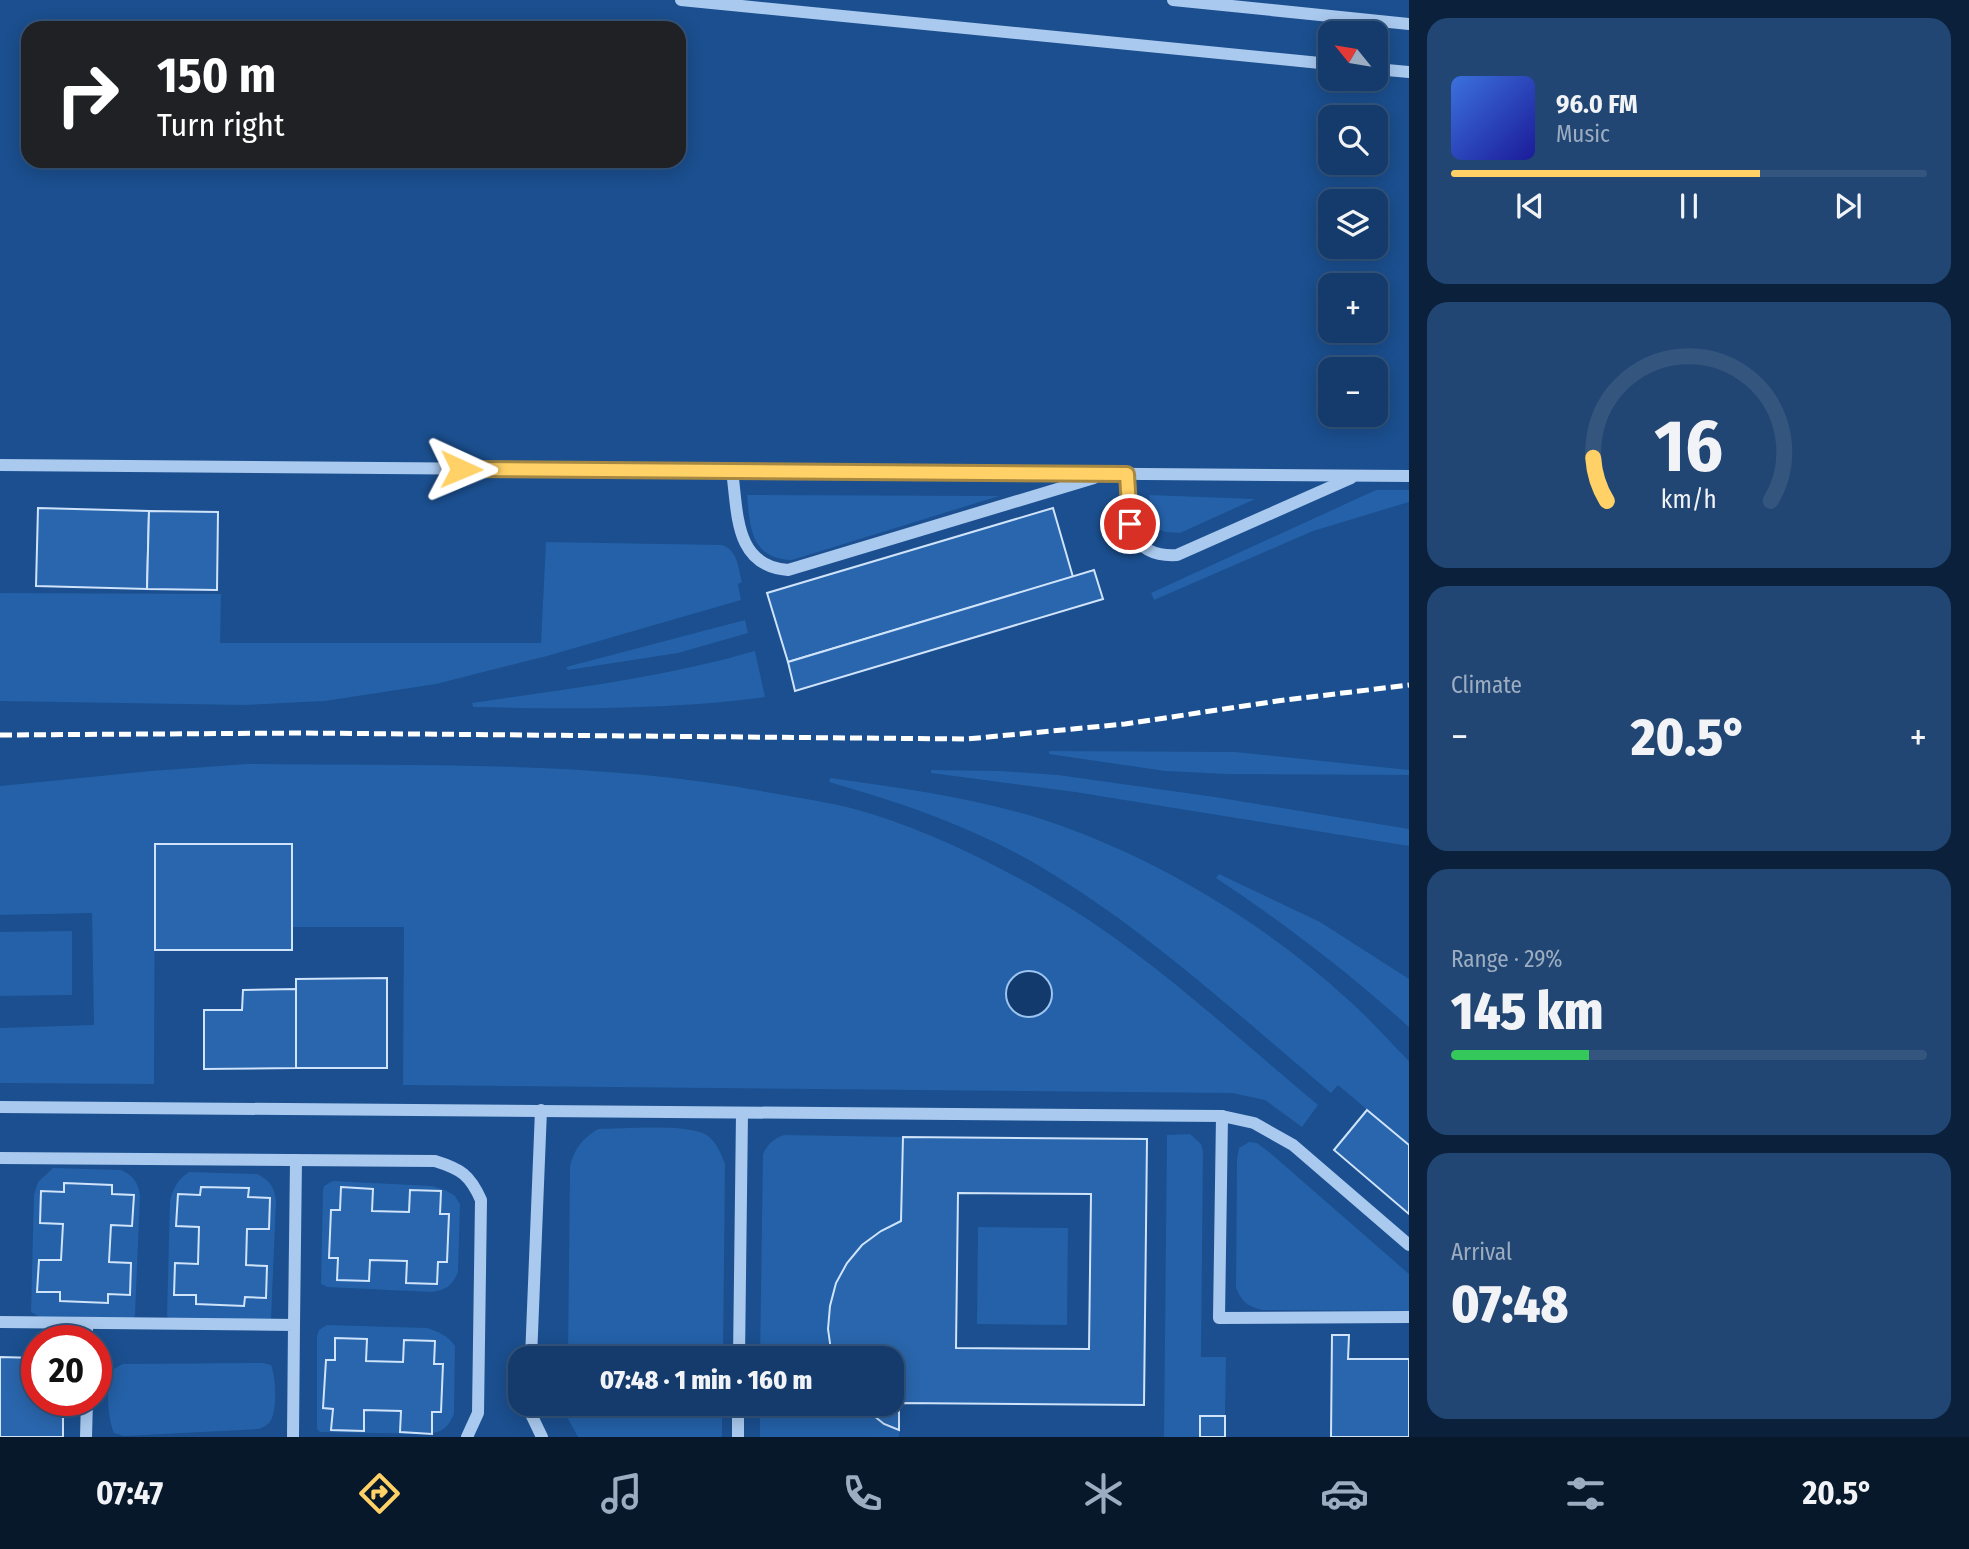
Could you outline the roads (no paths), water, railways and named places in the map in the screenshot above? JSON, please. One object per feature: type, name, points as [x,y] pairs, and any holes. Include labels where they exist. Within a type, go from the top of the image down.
[{"type":"street","points":[[681,0],[1318,63]]},
{"type":"street","points":[[1172,0],[1409,24]]},
{"type":"street","points":[[1388,70],[1409,72]]},
{"type":"street","points":[[0,465],[1409,476]]},
{"type":"street","points":[[732,471],[745,545],[761,562],[774,569],[788,570],[1106,474]]},
{"type":"street","points":[[1127,474],[1133,536],[1141,545],[1163,556],[1177,555],[1358,475]]},
{"type":"street","points":[[0,1107],[1222,1116],[1254,1124],[1293,1145],[1409,1245]]},
{"type":"street","points":[[531,1346],[541,1110]]},
{"type":"street","points":[[739,1346],[742,1113]]},
{"type":"street","points":[[1222,1116],[1219,1318],[1409,1318]]},
{"type":"street","points":[[0,1158],[435,1161],[455,1167],[472,1180],[481,1200],[478,1413],[467,1437]]},
{"type":"street","points":[[293,1437],[296,1160]]},
{"type":"street","points":[[0,1322],[294,1325]]},
{"type":"street","points":[[86,1437],[87,1416]]},
{"type":"street","points":[[532,1416],[542,1437]]},
{"type":"street","points":[[738,1416],[738,1437]]},
{"type":"railway","points":[[0,735],[303,733],[967,739],[1125,724],[1277,701],[1409,685]]}]
